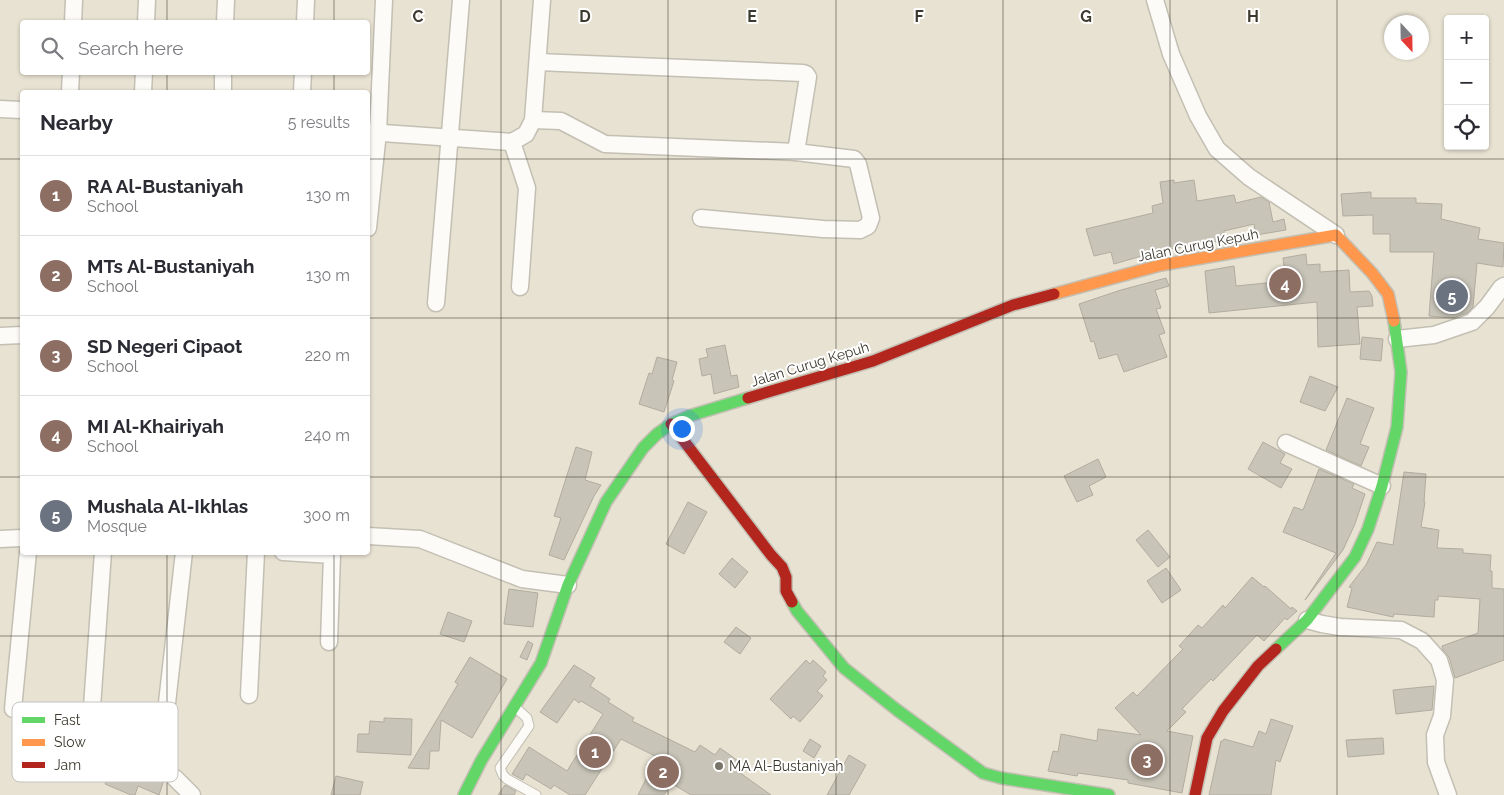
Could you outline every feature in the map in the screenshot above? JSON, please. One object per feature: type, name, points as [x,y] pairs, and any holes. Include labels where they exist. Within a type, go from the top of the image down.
[{"type":"street","points":[[73,20],[74,0]]},
{"type":"street","points":[[146,20],[147,0]]},
{"type":"street","points":[[225,20],[226,0]]},
{"type":"street","points":[[305,20],[306,0]]},
{"type":"street","points":[[370,190],[384,0]]},
{"type":"street","points":[[436,303],[461,0]]},
{"type":"street","points":[[373,132],[512,142],[526,134],[534,120],[542,0]]},
{"type":"street","points":[[1155,0],[1171,54],[1198,116],[1217,150],[1249,177],[1336,235],[1372,273],[1388,294],[1395,323],[1401,372],[1397,427],[1382,486],[1368,529],[1355,557],[1307,620],[1258,666],[1222,711],[1207,738],[1195,795]]},
{"type":"street","points":[[538,62],[803,73],[808,77],[796,152]]},
{"type":"street","points":[[70,90],[71,75]]},
{"type":"street","points":[[143,90],[144,75]]},
{"type":"street","points":[[223,90],[224,75]]},
{"type":"street","points":[[302,90],[303,75]]},
{"type":"street","points":[[0,108],[20,110]]},
{"type":"street","points":[[534,120],[561,121],[605,144],[796,152],[854,159],[858,164],[871,218],[868,226],[860,230],[823,229],[701,218]]},
{"type":"street","points":[[512,142],[527,188],[520,287]]},
{"type":"street","name":"Jalan Curug Kepuh","points":[[464,795],[481,761],[542,663],[568,585],[606,502],[643,448],[657,434],[671,424],[689,416],[873,361],[1014,305],[1161,265],[1336,235]]},
{"type":"street","points":[[1397,339],[1434,335],[1472,322],[1504,286]]},
{"type":"street","points":[[0,336],[20,335]]},
{"type":"street","points":[[671,424],[771,555],[782,566],[786,577],[786,591],[797,611],[844,668],[864,685],[984,773],[1000,778],[1109,795]]},
{"type":"street","points":[[1286,443],[1382,486]]},
{"type":"street","points":[[370,536],[420,539],[522,579],[568,585]]},
{"type":"street","points":[[0,539],[20,538]]},
{"type":"street","points":[[14,702],[28,555]]},
{"type":"street","points":[[92,702],[103,555]]},
{"type":"street","points":[[167,702],[184,555]]},
{"type":"street","points":[[249,695],[256,555]]},
{"type":"street","points":[[329,642],[332,555]]},
{"type":"street","points":[[1307,620],[1340,627],[1401,630],[1422,641],[1439,660],[1445,680],[1442,716],[1435,735],[1436,762],[1448,795]]},
{"type":"street","points":[[178,781],[192,795]]},
{"type":"lane","points":[[514,706],[527,718],[528,726],[500,768],[507,779],[536,795]]},
{"type":"building","points":[[1174,180],[1174,183],[1194,180],[1197,201],[1234,195],[1236,203],[1261,197],[1269,202],[1273,222],[1284,219],[1286,230],[1256,235],[1254,224],[1224,231],[1225,240],[1159,251],[1114,264],[1111,252],[1094,256],[1086,229],[1153,213],[1152,206],[1163,203],[1160,182]]},
{"type":"building","points":[[1371,192],[1371,198],[1416,198],[1416,203],[1442,204],[1441,219],[1480,228],[1478,239],[1504,243],[1503,267],[1477,263],[1473,307],[1467,313],[1453,318],[1429,316],[1434,252],[1390,252],[1390,234],[1373,234],[1373,215],[1343,216],[1341,194]]},
{"type":"building","points":[[1306,254],[1307,265],[1320,264],[1320,272],[1349,270],[1350,292],[1369,291],[1372,296],[1373,306],[1357,307],[1360,344],[1318,347],[1317,302],[1209,313],[1205,271],[1234,266],[1236,286],[1286,281],[1283,258]]},
{"type":"building","points":[[1166,278],[1169,286],[1155,290],[1161,308],[1156,309],[1165,333],[1159,335],[1167,357],[1124,372],[1117,354],[1099,359],[1094,341],[1091,342],[1079,304]]},
{"type":"building","points":[[1362,337],[1383,339],[1381,361],[1360,359]]},
{"type":"building","points":[[725,345],[731,376],[737,375],[739,387],[714,394],[711,374],[702,376],[699,359],[708,357],[706,349]]},
{"type":"building","points":[[657,357],[677,362],[672,380],[674,381],[664,412],[639,404],[649,373],[652,374]]},
{"type":"building","points":[[1310,376],[1338,387],[1325,411],[1300,402]]},
{"type":"building","points":[[1347,398],[1374,408],[1360,444],[1369,447],[1361,466],[1326,450]]},
{"type":"building","points":[[1263,442],[1285,454],[1280,463],[1292,469],[1281,488],[1248,469]]},
{"type":"building","points":[[576,447],[592,452],[585,480],[601,485],[564,560],[549,555],[561,518],[554,516]]},
{"type":"building","points":[[1098,459],[1106,477],[1089,486],[1093,495],[1077,502],[1064,476]]},
{"type":"building","points":[[1319,469],[1354,484],[1352,488],[1365,494],[1355,524],[1343,550],[1305,600],[1336,553],[1283,532],[1294,507],[1303,510]]},
{"type":"building","points":[[1404,472],[1426,474],[1425,502],[1421,527],[1439,530],[1437,548],[1463,549],[1463,553],[1491,555],[1492,588],[1504,589],[1504,660],[1455,678],[1449,657],[1443,650],[1442,646],[1478,633],[1480,599],[1438,596],[1438,600],[1435,600],[1434,617],[1394,614],[1393,617],[1347,607],[1352,588],[1349,587],[1366,565],[1377,542],[1393,545]]},
{"type":"building","points":[[688,502],[707,512],[684,554],[666,544]]},
{"type":"building","points":[[1148,530],[1170,557],[1158,567],[1136,540]]},
{"type":"building","points":[[732,558],[748,572],[735,588],[719,574]]},
{"type":"building","points":[[1166,568],[1181,590],[1162,603],[1147,581]]},
{"type":"building","points":[[1252,577],[1291,609],[1292,607],[1297,611],[1287,620],[1285,618],[1264,641],[1257,635],[1213,681],[1211,679],[1182,709],[1186,712],[1167,731],[1193,736],[1182,793],[1128,783],[1128,780],[1078,773],[1077,776],[1048,771],[1053,751],[1058,752],[1061,734],[1097,741],[1098,729],[1141,735],[1115,708],[1133,692],[1137,696],[1183,649],[1179,646],[1198,625],[1202,628],[1223,605],[1225,608]]},
{"type":"building","points":[[509,589],[538,593],[533,627],[504,624]]},
{"type":"building","points":[[448,612],[472,621],[464,642],[440,634]]},
{"type":"building","points":[[736,627],[751,638],[740,654],[724,642]]},
{"type":"building","points":[[528,641],[533,644],[527,660],[520,657]]},
{"type":"building","points":[[470,657],[507,679],[472,738],[441,720],[439,751],[430,751],[429,769],[408,768],[458,684],[455,682]]},
{"type":"building","points":[[806,660],[810,664],[813,660],[826,672],[823,676],[827,680],[817,691],[823,696],[800,722],[793,716],[791,719],[770,699]]},
{"type":"building","points":[[574,665],[595,678],[590,686],[610,699],[608,702],[634,718],[632,721],[695,752],[700,745],[715,755],[720,748],[741,763],[736,770],[771,795],[691,795],[671,783],[664,795],[638,795],[657,757],[621,739],[585,795],[570,795],[554,785],[551,789],[526,774],[523,780],[512,774],[529,747],[567,771],[603,714],[574,699],[557,723],[540,712]]},
{"type":"building","points":[[1434,686],[1432,710],[1396,714],[1393,690]]},
{"type":"building","points":[[384,718],[412,719],[411,755],[357,752],[358,734],[369,734],[370,721],[384,722]]},
{"type":"building","points":[[1271,719],[1293,726],[1280,762],[1276,760],[1271,795],[1209,795],[1221,741],[1224,739],[1253,747],[1259,731],[1266,734]]},
{"type":"building","points":[[1383,738],[1384,754],[1348,757],[1346,740]]},
{"type":"building","points":[[810,739],[821,746],[814,758],[803,751]]},
{"type":"building","points":[[849,755],[866,765],[849,795],[827,795]]},
{"type":"building","points":[[336,776],[363,782],[360,795],[331,795]]},
{"type":"building","points":[[106,782],[163,782],[159,795],[138,786],[135,795],[131,795],[105,784]]},
{"type":"building","points":[[505,785],[516,791],[514,795],[498,795]]},
{"type":"traffic: fast","points":[[1276,649],[1307,620],[1355,557],[1368,529],[1382,486],[1397,427],[1401,372],[1394,321]]},
{"type":"traffic: fast","points":[[464,795],[481,761],[541,663],[568,585],[606,502],[643,448],[657,434],[671,424],[689,416],[748,398]]},
{"type":"traffic: fast","points":[[792,602],[797,611],[844,668],[897,710],[983,773],[1001,778],[1109,795]]},
{"type":"traffic: slow","points":[[1054,294],[1161,265],[1336,235],[1372,273],[1388,294],[1394,321]]},
{"type":"traffic: jam","points":[[748,398],[873,361],[1013,305],[1054,294]]},
{"type":"traffic: jam","points":[[671,424],[782,567],[786,577],[786,591],[792,602]]},
{"type":"traffic: jam","points":[[1195,795],[1207,738],[1223,711],[1258,666],[1276,649]]},
{"type":"place","name":"MI Al-Khairiyah","points":[[1285,284]]},
{"type":"place","name":"Mushala Al-Ikhlas","points":[[1452,296]]},
{"type":"place","name":"RA Al-Bustaniyah","points":[[595,752]]},
{"type":"place","name":"SD Negeri Cipaot","points":[[1147,760]]},
{"type":"place","name":"MA Al-Bustaniyah","points":[[719,766]]},
{"type":"place","name":"MTs Al-Bustaniyah","points":[[663,772]]}]
